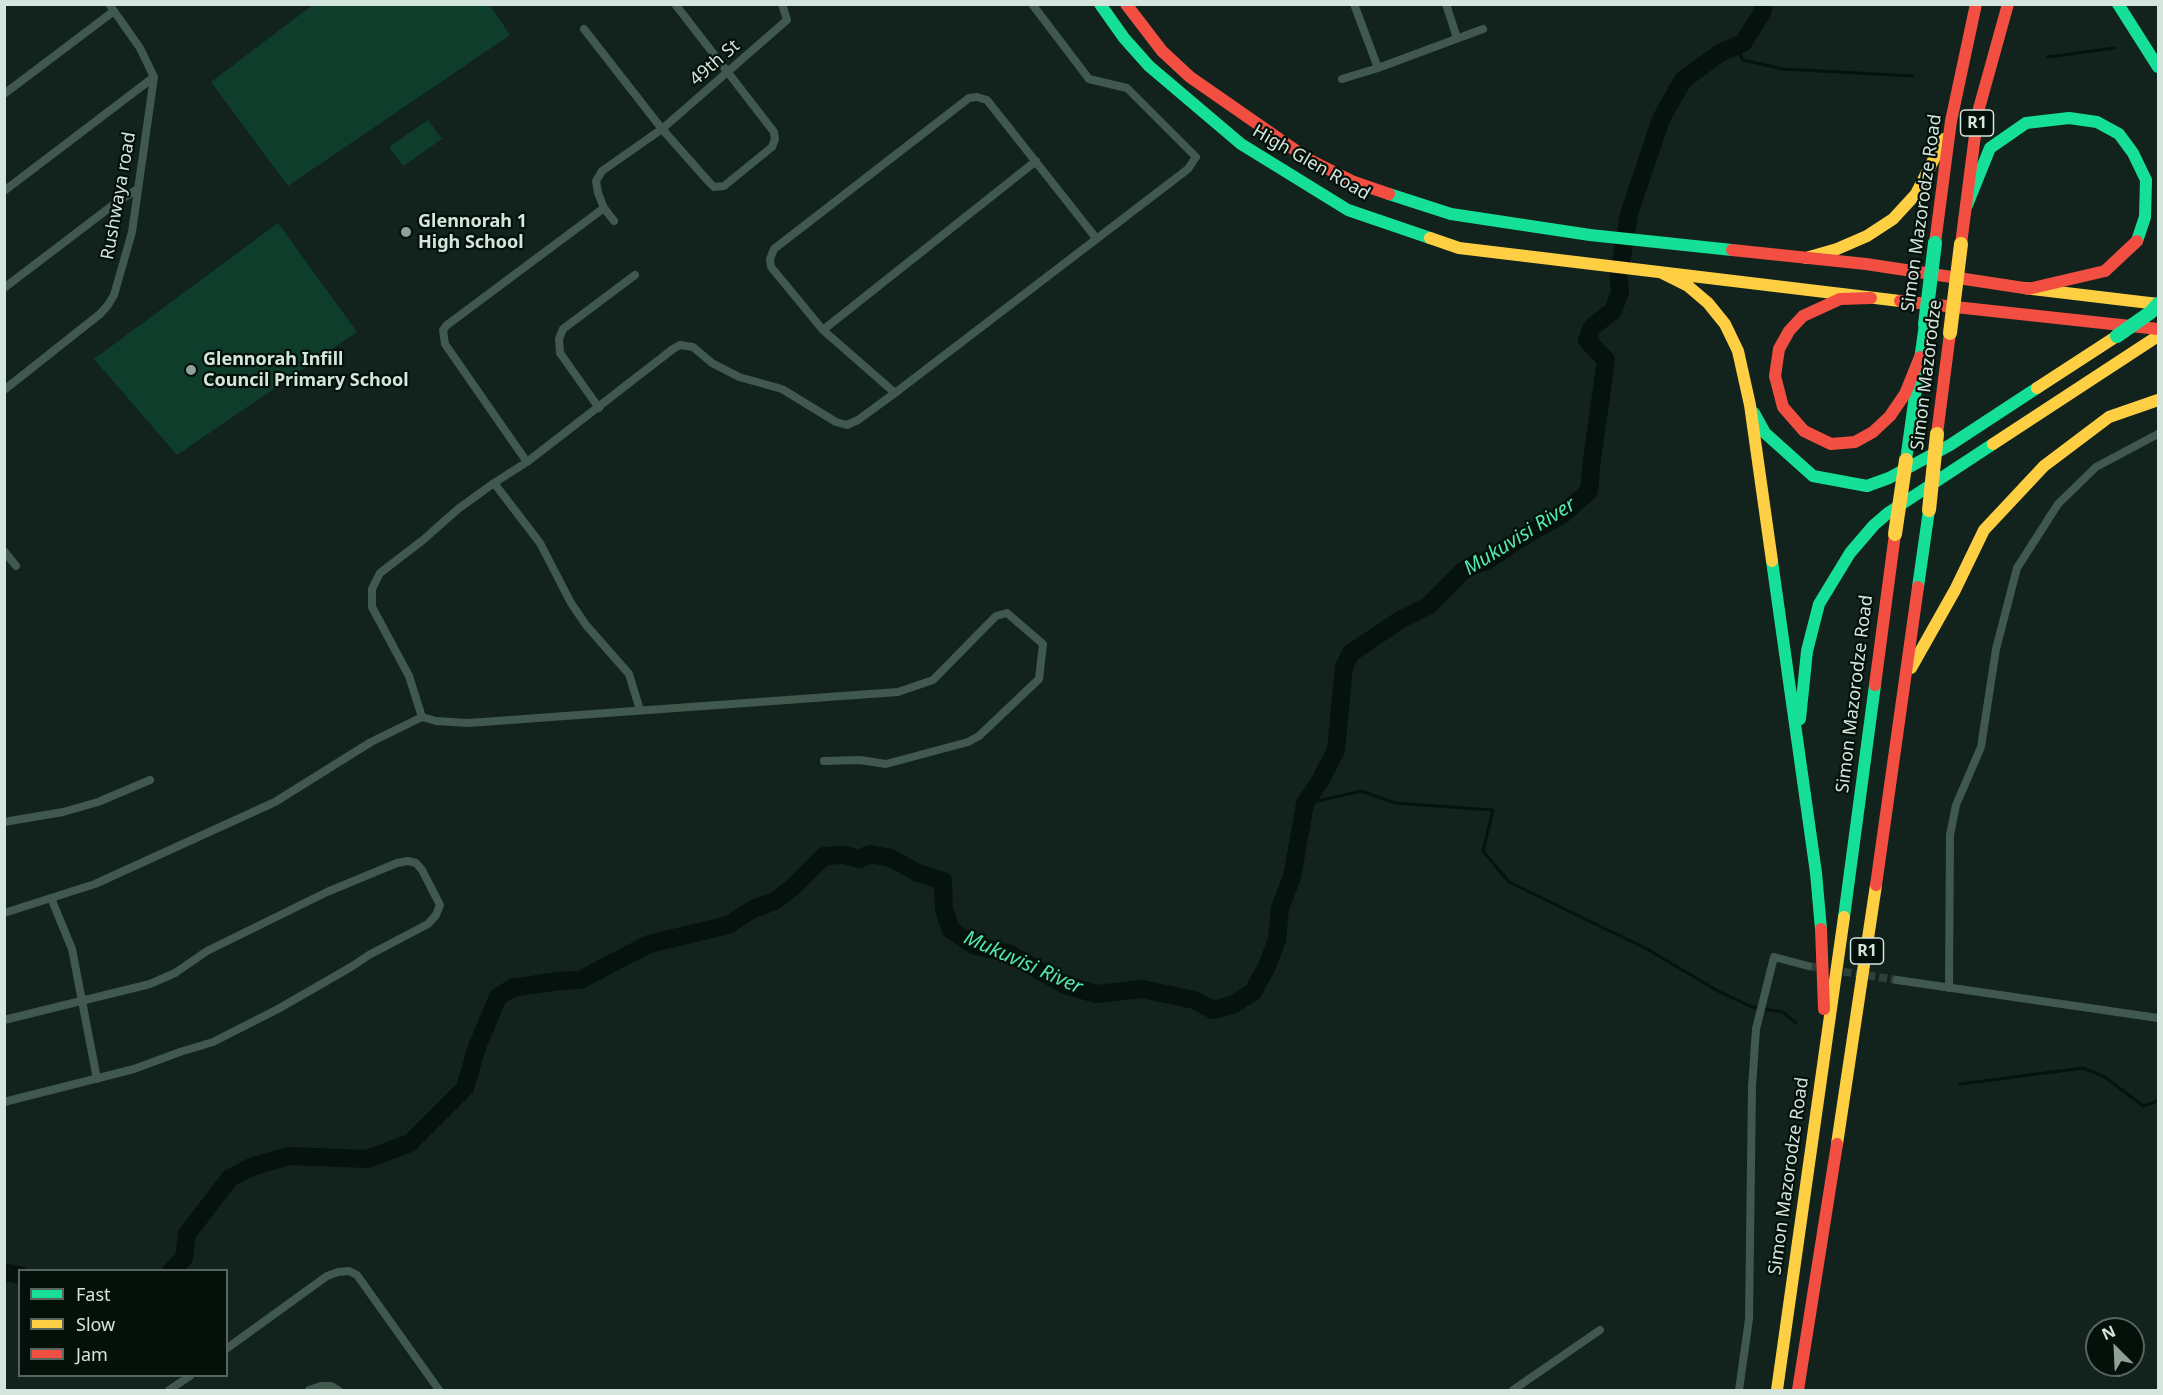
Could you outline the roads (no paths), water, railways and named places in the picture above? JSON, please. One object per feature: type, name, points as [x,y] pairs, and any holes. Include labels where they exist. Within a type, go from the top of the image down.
[{"type":"main road","name":"High Glen Road","points":[[1100,4],[1124,38],[1149,66],[1193,105],[1241,144],[1348,210],[1459,248],[1584,265],[1871,298]]},
{"type":"main road","name":"High Glen Road","points":[[1125,4],[1162,51],[1190,77],[1308,159],[1354,182],[1451,214],[1590,235],[1866,264],[2028,289],[2158,304]]},
{"type":"main road","name":"Simon Mazorodze Road","points":[[1777,1390],[1825,1054],[1951,121],[1977,4]]},
{"type":"main road","name":"R1","points":[[1967,205],[1978,112],[2008,4]]},
{"type":"main road","points":[[2118,4],[2158,68]]},
{"type":"main road","points":[[1967,205],[1990,148],[2026,123],[2069,118],[2097,122],[2120,134],[2133,153],[2146,180],[2145,218],[2136,243],[2104,271],[2028,289]]},
{"type":"main road","points":[[1806,258],[1837,249],[1868,236],[1893,219],[1916,194],[1936,157],[1951,121]]},
{"type":"main road","name":"Simon Mazorodze","points":[[1906,678],[1967,205]]},
{"type":"main road","points":[[1662,273],[1689,286],[1725,324],[1738,351],[1750,405],[1816,873],[1822,936],[1825,1054]]},
{"type":"main road","points":[[1920,357],[1905,394],[1890,416],[1873,432],[1855,442],[1831,444],[1804,431],[1782,407],[1775,376],[1779,349],[1789,331],[1803,316],[1840,299],[1871,298],[2158,329]]},
{"type":"main road","points":[[1750,405],[1766,433],[1813,476],[1867,486],[1889,478],[1950,445],[2117,336],[2151,312],[2158,304]]},
{"type":"main road","points":[[1797,742],[1806,651],[1819,604],[1850,553],[1874,525],[1888,513],[2158,336]]},
{"type":"main road","points":[[1906,678],[1984,530],[2044,466],[2109,417],[2158,400]]},
{"type":"main road","name":"R1","points":[[1798,1390],[1864,971],[1906,678]]},
{"type":"street","points":[[584,29],[663,129],[714,187],[724,186],[772,147],[775,139],[774,132],[675,4]]},
{"type":"street","name":"49th St","points":[[604,208],[596,181],[602,171],[663,129],[786,20],[782,4]]},
{"type":"street","points":[[422,717],[409,676],[372,607],[372,589],[380,573],[494,483],[527,462],[673,349],[680,345],[693,347],[712,363],[739,377],[782,389],[836,422],[847,425],[858,420],[895,393],[1188,170],[1196,157],[1127,88],[1089,79],[1032,4]]},
{"type":"street","points":[[1354,4],[1378,68]]},
{"type":"street","points":[[1446,4],[1457,38]]},
{"type":"street","points":[[4,94],[111,8],[140,48],[154,77],[4,191]]},
{"type":"street","points":[[1342,78],[1378,68],[1483,29]]},
{"type":"street","name":"Rushwaya road","points":[[4,390],[100,314],[114,296],[132,232],[154,77]]},
{"type":"street","points":[[895,393],[823,330],[771,267],[770,259],[774,249],[969,98],[977,97],[987,100],[1096,238]]},
{"type":"street","points":[[823,330],[1036,161]]},
{"type":"street","points":[[4,288],[117,202],[138,189]]},
{"type":"street","points":[[527,462],[445,344],[443,330],[604,208],[614,221]]},
{"type":"street","points":[[599,408],[560,352],[559,339],[563,329],[635,275]]},
{"type":"street","points":[[1949,988],[1950,835],[1956,805],[1982,747],[1996,649],[2017,568],[2058,504],[2096,467],[2158,434]]},
{"type":"street","points":[[494,483],[540,543],[571,603],[586,625],[629,674],[640,710]]},
{"type":"street","points":[[4,551],[16,566]]},
{"type":"street","points":[[4,913],[95,884],[275,802],[371,742],[422,717],[436,722],[468,723],[898,692],[933,680],[996,616],[1007,613],[1043,644],[1039,679],[979,736],[968,742],[886,764],[860,760],[824,761]]},
{"type":"street","points":[[4,822],[63,812],[98,802],[150,780]]},
{"type":"street","points":[[4,1020],[158,980],[175,973],[207,951],[327,892],[397,863],[408,861],[416,863],[423,870],[440,905],[436,915],[428,924],[369,955],[351,968],[269,1014],[213,1042],[134,1069],[4,1102]]},
{"type":"street","points":[[51,898],[72,949],[80,1001],[97,1079]]},
{"type":"street","points":[[1739,1390],[1749,1319],[1752,1087],[1756,1029],[1774,957],[1808,966]]},
{"type":"street","points":[[1897,980],[2158,1018]]},
{"type":"street","points":[[228,1348],[327,1276],[349,1271],[357,1275],[439,1390]]},
{"type":"street","points":[[1513,1390],[1600,1330]]},
{"type":"street","points":[[169,1390],[188,1377]]},
{"type":"street","points":[[309,1390],[321,1386],[331,1386],[338,1390]]},
{"type":"waterway","name":"Mukuvisi River","points":[[173,1269],[184,1258],[187,1234],[230,1178],[251,1167],[289,1156],[367,1159],[410,1143],[465,1088],[477,1047],[498,997],[512,988],[580,980],[649,944],[728,925],[753,909],[775,901],[793,887],[824,856],[844,855],[859,859],[870,854],[891,858],[918,873],[943,881],[944,910],[951,930],[975,946],[1008,953],[1065,985],[1096,994],[1142,989],[1194,1000],[1213,1010],[1232,1005],[1253,992],[1267,966],[1277,940],[1280,908],[1292,877],[1305,804],[1336,750],[1344,667],[1351,653],[1400,620],[1428,606],[1463,571],[1485,562],[1562,515],[1589,491],[1606,360],[1587,340],[1592,327],[1613,311],[1620,292],[1618,271],[1629,214],[1661,119],[1683,80],[1720,53],[1743,43],[1762,13],[1764,4]]},
{"type":"waterway","points":[[1736,46],[1743,60],[1783,69],[1913,76]]},
{"type":"waterway","points":[[2048,57],[2114,48]]},
{"type":"waterway","points":[[1305,804],[1361,791],[1395,803],[1493,810],[1483,851],[1509,882],[1647,949],[1718,991],[1752,1007],[1783,1012],[1796,1023]]},
{"type":"waterway","points":[[1960,1084],[2083,1068],[2105,1077],[2143,1106],[2158,1101]]},
{"type":"waterway","name":"Mukuvisi River","points":[[4,1272],[18,1275]]},
{"type":"tunnel","points":[[1808,966],[1897,980]]},
{"type":"place","name":"Glennorah 1 High School","points":[[406,232]]},
{"type":"place","name":"Glennorah Infill Council Primary School","points":[[191,370]]}]
